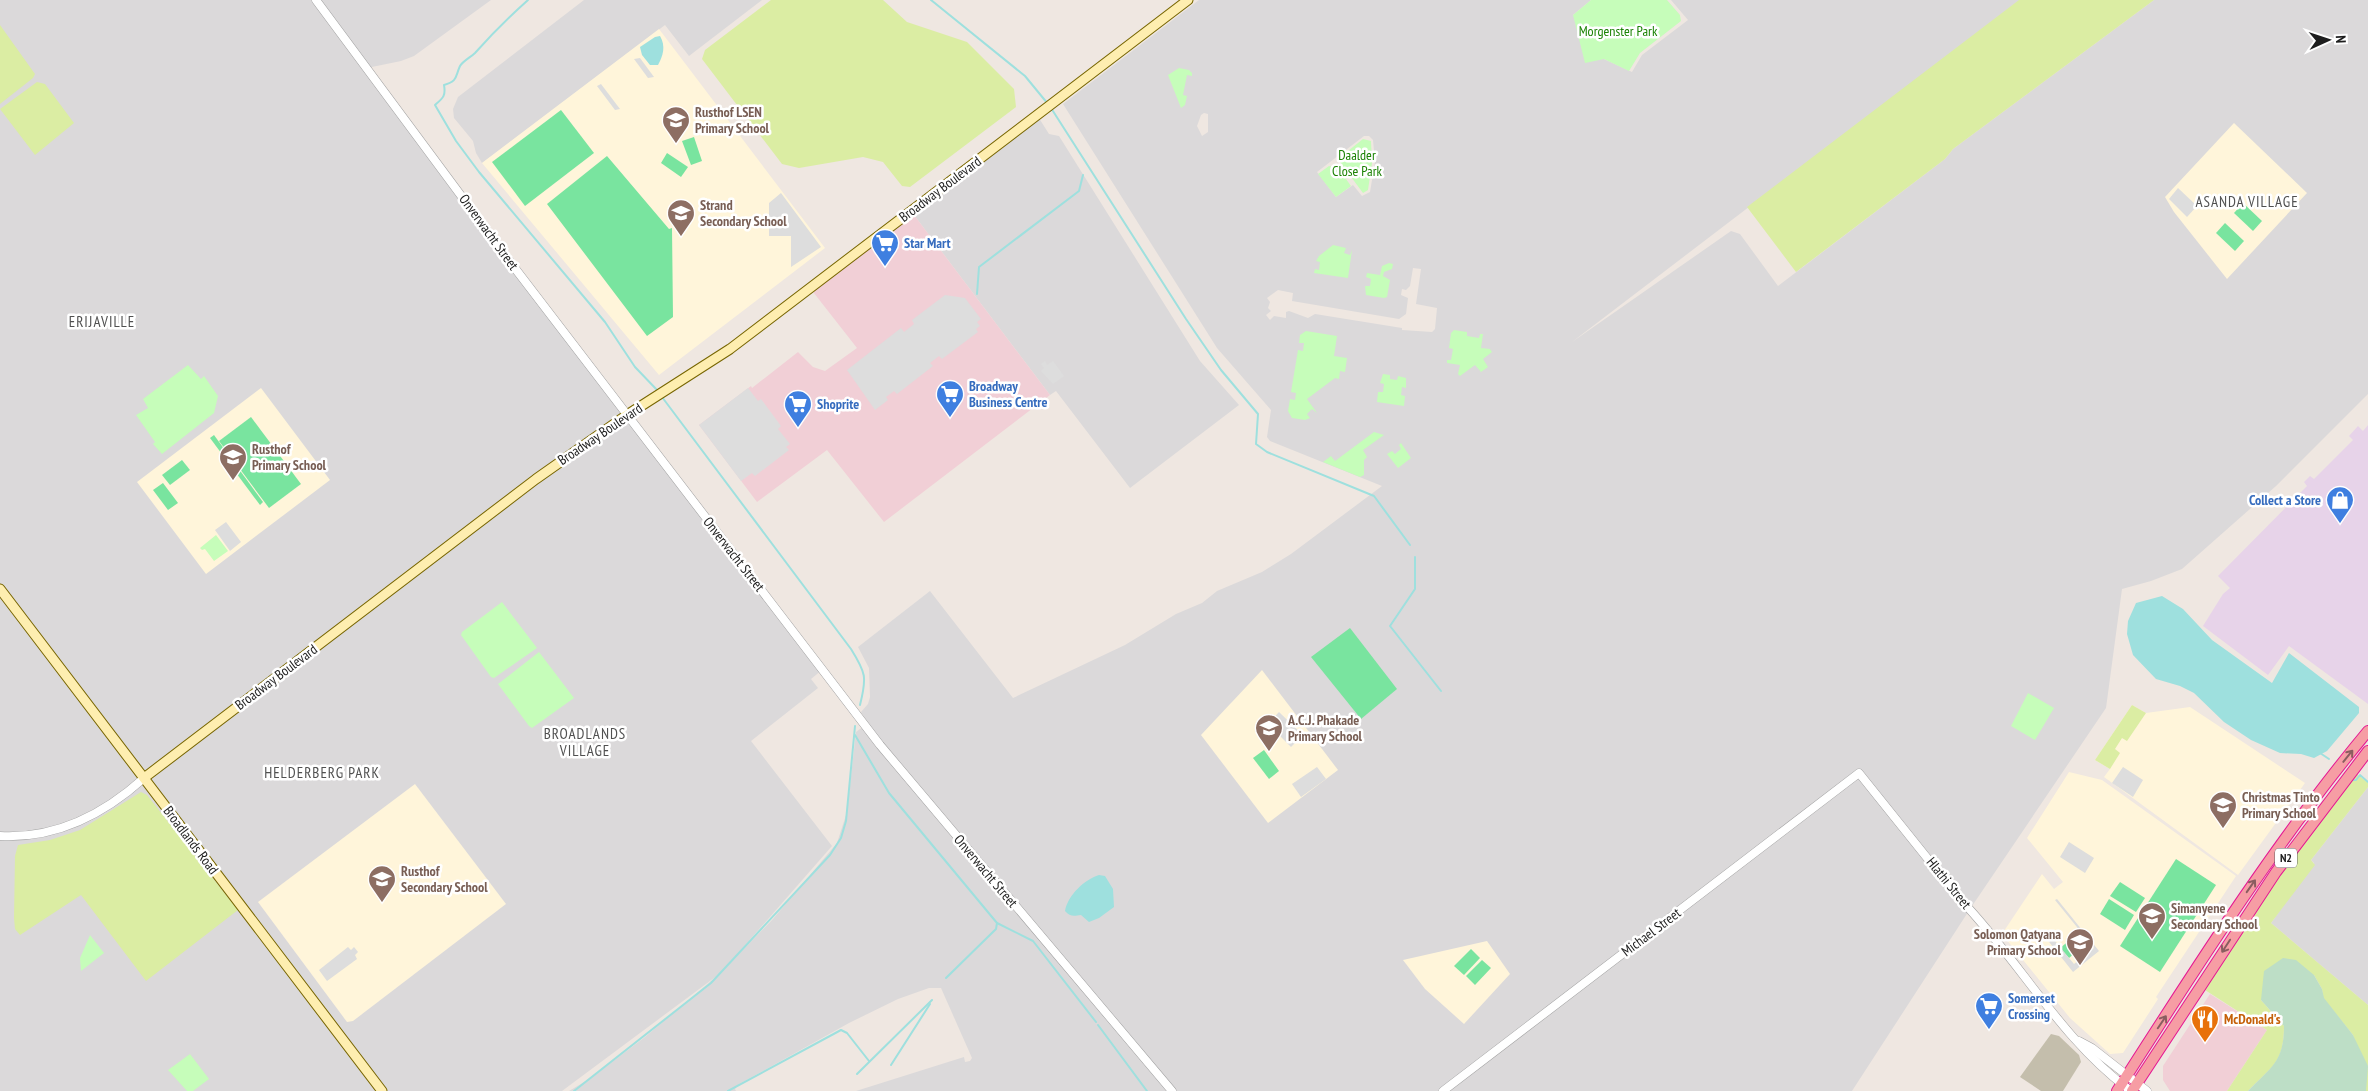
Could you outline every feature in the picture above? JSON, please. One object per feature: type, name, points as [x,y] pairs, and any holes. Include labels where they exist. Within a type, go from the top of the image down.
[{"type":"highway","name":"N2","points":[[2122,1083],[2247,891],[2306,810],[2368,731]]},
{"type":"highway","name":"N2","points":[[2134,1088],[2270,880],[2368,751]]},
{"type":"main road","name":"Broadway Boulevard","points":[[144,778],[536,479],[627,415],[730,349],[1188,0]]},
{"type":"main road","name":"Broadlands Road","points":[[0,589],[382,1091]]},
{"type":"street","name":"Onverwacht Street","points":[[316,0],[627,415],[880,745],[1172,1091]]},
{"type":"street","name":"Hlathi Street","points":[[1859,774],[2090,1057],[2122,1083],[2147,1091]]},
{"type":"street","name":"Michael Street","points":[[1443,1091],[1859,774]]},
{"type":"street","name":"Broadway Boulevard","points":[[0,836],[37,835],[68,827],[105,808],[144,778]]},
{"type":"shaded area","points":[[0,0],[491,0],[414,56],[401,61],[367,68],[822,670],[811,679],[818,688],[751,741],[832,846],[726,967],[773,919],[837,843],[847,812],[856,732],[868,723],[861,712],[868,704],[870,697],[869,668],[858,647],[930,591],[1013,698],[1125,645],[1176,614],[1202,603],[1217,591],[1262,572],[1291,554],[1382,486],[1270,441],[1267,437],[1271,410],[1217,348],[1063,104],[1199,0],[1591,0],[1573,15],[1604,59],[1632,72],[1642,55],[1688,20],[1671,0],[2020,0],[1572,342],[1731,231],[1740,234],[1778,286],[1945,159],[1953,149],[2154,0],[2368,0],[2368,394],[2276,486],[2182,569],[2151,581],[2122,589],[2106,708],[1970,909],[1852,1091],[856,1091],[964,1057],[965,1062],[970,1061],[972,1058],[941,988],[929,988],[898,999],[849,1023],[739,1084],[735,1089],[736,1091],[569,1091],[591,1078],[645,1037],[718,975],[562,1091],[0,1091]],"holes":[[[1204,113],[1208,114],[1208,132],[1202,136],[1197,126],[1201,115]],[[1364,136],[1369,136],[1373,140],[1375,162],[1370,192],[1362,196],[1353,185],[1336,197],[1317,172]],[[1413,268],[1421,269],[1416,304],[1437,308],[1435,329],[1432,332],[1402,330],[1402,328],[1315,314],[1308,318],[1289,311],[1286,312],[1286,318],[1274,316],[1270,320],[1266,315],[1271,311],[1268,308],[1270,302],[1267,298],[1278,290],[1293,293],[1292,301],[1399,319],[1406,314],[1408,298],[1401,295],[1402,289],[1406,290],[1410,286]]]},
{"type":"shaded area","points":[[584,0],[762,0],[689,56],[665,25],[482,163],[476,153],[473,141],[454,118],[453,109],[458,97]]},
{"type":"shaded area","name":"Strand Secondary School","points":[[659,29],[825,248],[659,375],[482,163]]},
{"type":"shaded area","points":[[640,58],[654,77],[648,78],[634,59]]},
{"type":"shaded area","points":[[601,84],[620,109],[615,110],[597,86]]},
{"type":"shaded area","points":[[1037,115],[1049,134],[1059,136],[1200,361],[1239,405],[1130,488],[1056,391],[1050,395],[911,211]]},
{"type":"shaded area","points":[[2234,123],[2307,193],[2227,279],[2174,212],[2165,197]]},
{"type":"shaded area","points":[[2178,188],[2197,206],[2187,217],[2169,199]]},
{"type":"shaded area","points":[[781,193],[821,247],[791,267],[791,236],[769,236],[769,203]]},
{"type":"shaded area","points":[[911,211],[1050,395],[884,522],[827,450],[757,502],[699,425],[751,386],[752,388],[798,352],[813,367],[825,371],[857,348],[810,288]]},
{"type":"shaded area","points":[[945,295],[965,298],[981,319],[977,322],[980,326],[976,329],[978,332],[942,359],[939,356],[930,363],[933,366],[897,394],[894,391],[886,397],[888,400],[875,410],[847,370],[901,328],[904,332],[914,324],[912,320]]},
{"type":"shaded area","points":[[1045,361],[1047,365],[1053,361],[1064,376],[1053,384],[1041,371],[1044,368],[1041,364]]},
{"type":"shaded area","name":"Rusthof Primary School","points":[[261,388],[330,480],[206,574],[137,482]]},
{"type":"shaded area","points":[[748,388],[758,401],[761,399],[781,426],[778,429],[790,444],[786,447],[789,450],[755,476],[752,473],[741,481],[699,425]]},
{"type":"shaded area","points":[[2368,425],[2368,704],[2289,646],[2268,675],[2203,626],[2223,594],[2230,588],[2218,576],[2307,486],[2304,482],[2310,476],[2314,479],[2353,440],[2349,436],[2358,426],[2363,431]]},
{"type":"shaded area","points":[[226,522],[241,542],[230,551],[215,530]]},
{"type":"shaded area","name":"A.C.J. Phakade Primary School","points":[[1262,670],[1338,770],[1268,823],[1201,735]]},
{"type":"shaded area","name":"Christmas Tinto Primary School","points":[[2132,705],[2146,713],[2190,707],[2305,783],[2238,875],[2104,777],[2110,769],[2095,760]]},
{"type":"shaded area","points":[[1279,712],[1303,735],[1291,747],[1268,724]]},
{"type":"shaded area","points":[[1317,767],[1326,779],[1301,797],[1292,784]]},
{"type":"shaded area","points":[[2123,767],[2143,780],[2133,797],[2112,783]]},
{"type":"shaded area","name":"Simanyene Secondary School","points":[[2069,772],[2102,780],[2236,876],[2156,997],[2158,999],[2123,1053],[2110,1054],[2070,1018],[2002,934],[2042,874],[2054,889],[2063,882],[2027,838]]},
{"type":"shaded area","name":"Rusthof Secondary School","points":[[415,784],[506,904],[353,1021],[347,1022],[258,902]]},
{"type":"shaded area","points":[[2368,787],[2368,1005],[2271,923],[2314,863],[2311,860]]},
{"type":"shaded area","points":[[2069,842],[2094,858],[2085,873],[2060,857]]},
{"type":"shaded area","points":[[2057,899],[2099,951],[2073,972],[2042,933],[2046,930],[2074,964],[2094,948],[2055,900]]},
{"type":"shaded area","points":[[1487,941],[1510,974],[1464,1024],[1425,989],[1403,960]]},
{"type":"shaded area","points":[[348,947],[351,950],[354,947],[358,952],[355,955],[357,959],[327,981],[319,970]]},
{"type":"shaded area","points":[[2210,994],[2267,1030],[2227,1091],[2170,1091],[2163,1080],[2163,1066]]},
{"type":"shaded area","points":[[2051,1034],[2059,1036],[2079,1055],[2081,1062],[2063,1091],[2041,1091],[2020,1077]]},
{"type":"green space","points":[[771,0],[883,0],[907,22],[967,42],[1014,89],[1016,107],[910,187],[902,186],[883,162],[863,157],[799,168],[782,164],[702,59],[705,50]]},
{"type":"green space","name":"Morgenster Park","points":[[1591,0],[1667,0],[1680,15],[1681,21],[1640,53],[1629,71],[1604,59],[1585,63],[1573,15]]},
{"type":"green space","points":[[2019,0],[2154,0],[1953,149],[1945,159],[1796,272],[1747,207]]},
{"type":"green space","points":[[0,25],[35,74],[33,78],[0,104]]},
{"type":"green space","points":[[1179,68],[1189,70],[1192,73],[1192,76],[1187,75],[1183,95],[1187,96],[1185,105],[1181,108],[1168,75]]},
{"type":"green space","points":[[37,82],[45,84],[74,123],[35,155],[0,109]]},
{"type":"green space","points":[[561,110],[594,153],[525,206],[492,162]]},
{"type":"green space","points":[[694,137],[702,161],[691,165],[682,141]]},
{"type":"green space","name":"Daalder Close Park","points":[[1363,139],[1371,141],[1372,163],[1368,190],[1363,193],[1340,162],[1343,155]]},
{"type":"green space","points":[[667,153],[688,167],[681,177],[661,163]]},
{"type":"green space","points":[[607,156],[669,229],[672,228],[673,317],[647,336],[547,204]]},
{"type":"green space","points":[[1329,166],[1338,168],[1351,186],[1336,197],[1318,174]]},
{"type":"green space","points":[[2243,203],[2262,221],[2253,231],[2234,213]]},
{"type":"green space","points":[[2225,223],[2244,241],[2235,251],[2216,233]]},
{"type":"green space","points":[[1333,245],[1346,248],[1344,253],[1350,255],[1352,250],[1348,278],[1314,273],[1315,269],[1319,270],[1320,262],[1316,261],[1319,256]]},
{"type":"green space","points":[[1389,263],[1393,264],[1392,269],[1384,272],[1383,276],[1390,280],[1387,297],[1366,295],[1365,286],[1370,286],[1371,279],[1366,277],[1367,273],[1380,275],[1382,266]]},
{"type":"green space","points":[[1454,330],[1467,332],[1467,336],[1479,338],[1480,334],[1483,334],[1481,348],[1490,349],[1492,352],[1483,359],[1488,367],[1481,372],[1475,365],[1460,376],[1458,374],[1460,365],[1447,363],[1447,360],[1451,360],[1453,349],[1449,348],[1451,333]]},
{"type":"green space","points":[[1306,331],[1337,336],[1334,356],[1347,358],[1345,372],[1340,371],[1339,379],[1335,378],[1307,399],[1317,413],[1312,409],[1307,414],[1310,418],[1305,420],[1292,418],[1288,411],[1290,399],[1295,400],[1296,393],[1291,392],[1298,350],[1303,351],[1304,343],[1299,343],[1300,335]]},
{"type":"green space","points":[[188,365],[201,379],[204,376],[218,396],[214,413],[162,454],[153,444],[155,442],[136,415],[148,408],[143,399]]},
{"type":"green space","points":[[1383,374],[1390,375],[1390,379],[1397,380],[1398,376],[1406,378],[1406,388],[1402,387],[1401,395],[1405,396],[1404,406],[1377,402],[1378,392],[1383,392],[1384,384],[1380,383]]},
{"type":"green space","points":[[251,417],[301,484],[269,508],[219,441]]},
{"type":"green space","points":[[1374,432],[1384,435],[1363,450],[1367,457],[1364,460],[1364,475],[1360,477],[1323,462],[1331,456],[1335,461]]},
{"type":"green space","points":[[214,435],[263,502],[260,505],[210,438]]},
{"type":"green space","points":[[1401,443],[1411,458],[1398,468],[1387,454],[1392,451],[1395,454],[1401,449],[1399,445]]},
{"type":"green space","points":[[182,460],[190,470],[170,485],[162,475]]},
{"type":"green space","points":[[163,483],[178,503],[168,510],[153,490]]},
{"type":"green space","points":[[216,535],[228,551],[214,561],[205,549],[202,550],[200,548]]},
{"type":"green space","points":[[502,602],[537,648],[494,678],[491,677],[461,635],[462,632]]},
{"type":"green space","points":[[1350,628],[1397,689],[1361,719],[1311,657]]},
{"type":"green space","points":[[539,652],[574,698],[532,728],[498,684]]},
{"type":"green space","points":[[2028,693],[2054,708],[2035,740],[2011,726]]},
{"type":"green space","points":[[2132,705],[2146,713],[2127,741],[2122,738],[2115,749],[2120,753],[2110,769],[2095,760]]},
{"type":"green space","points":[[1264,750],[1279,771],[1269,779],[1253,758]]},
{"type":"green space","points":[[2356,773],[2368,783],[2368,787],[2311,860],[2315,865],[2271,923],[2368,1005],[2368,1091],[2366,1091],[2366,1082],[2353,1035],[2323,998],[2322,989],[2314,975],[2261,1000],[2284,1026],[2282,1048],[2275,1063],[2248,1091],[2227,1091],[2267,1030],[2205,990],[2265,896]]},
{"type":"green space","points":[[141,792],[147,795],[238,910],[146,981],[81,895],[20,935],[15,929],[14,918],[15,856],[18,845],[50,840],[80,830]]},
{"type":"green space","points":[[2176,859],[2216,885],[2160,972],[2120,946]]},
{"type":"green space","points":[[2120,882],[2145,898],[2136,912],[2110,896]]},
{"type":"green space","points":[[2109,899],[2134,915],[2125,930],[2100,914]]},
{"type":"green space","points":[[2080,932],[2088,942],[2069,958],[2060,948]]},
{"type":"green space","points":[[90,935],[104,953],[81,971],[80,958]]},
{"type":"green space","points":[[1471,949],[1480,958],[1464,975],[1454,966]]},
{"type":"green space","points":[[2283,958],[2296,960],[2314,975],[2322,989],[2324,998],[2353,1035],[2368,1066],[2366,1091],[2248,1091],[2275,1063],[2282,1048],[2284,1026],[2261,1000],[2264,971]]},
{"type":"green space","points":[[1482,960],[1491,968],[1475,985],[1466,976]]},
{"type":"green space","points":[[190,1054],[209,1079],[193,1091],[187,1091],[168,1070]]},
{"type":"water","points":[[660,36],[663,47],[661,58],[658,65],[650,65],[642,55],[640,47],[655,37]]},
{"type":"water","points":[[2162,596],[2183,609],[2212,640],[2272,683],[2289,653],[2359,707],[2359,713],[2327,751],[2314,758],[2301,754],[2280,753],[2251,740],[2224,722],[2194,693],[2180,686],[2156,679],[2133,655],[2127,634],[2128,621],[2136,603]]},
{"type":"water","points":[[1099,875],[1105,876],[1113,889],[1114,907],[1099,918],[1089,922],[1081,915],[1072,916],[1067,913],[1065,911],[1073,894],[1082,884]]},
{"type":"waterway","points":[[528,0],[475,53],[461,64],[454,80],[444,85],[445,92],[435,105],[456,141],[479,172],[605,322],[635,367],[658,391]]},
{"type":"waterway","points":[[931,0],[1025,76],[1048,104]]},
{"type":"waterway","points":[[1051,108],[1186,319],[1221,370],[1258,414],[1256,444],[1267,452],[1374,496],[1410,545]]},
{"type":"waterway","points":[[977,294],[979,267],[1079,191],[1083,175]]},
{"type":"waterway","points":[[662,397],[851,649],[860,664],[864,676],[864,688],[860,705]]},
{"type":"waterway","points":[[1415,557],[1415,589],[1390,626],[1441,691]]},
{"type":"waterway","points":[[574,1091],[711,983],[830,855],[841,838],[846,821],[855,726]]},
{"type":"waterway","points":[[855,735],[889,793],[997,923],[996,929],[946,978]]},
{"type":"waterway","points":[[2320,753],[2329,759]]},
{"type":"waterway","points":[[2353,780],[2356,780],[2360,775],[2368,782]]},
{"type":"waterway","points":[[997,923],[1033,941],[1096,1022]]},
{"type":"waterway","points":[[857,1074],[932,1000]]},
{"type":"waterway","points":[[891,1065],[930,1004]]},
{"type":"waterway","points":[[1098,1025],[1147,1091]]},
{"type":"waterway","points":[[728,1091],[841,1030],[847,1033],[869,1061]]},
{"type":"place","name":"Rusthof LSEN Primary School","points":[[676,144]]},
{"type":"place","name":"Strand Secondary School","points":[[681,237]]},
{"type":"place","name":"Star Mart","points":[[885,267]]},
{"type":"place","name":"Broadway Business Centre","points":[[950,418]]},
{"type":"place","name":"Shoprite","points":[[798,428]]},
{"type":"place","name":"Rusthof Primary School","points":[[233,481]]},
{"type":"place","name":"Collect a Store","points":[[2340,524]]},
{"type":"place","name":"A.C.J. Phakade Primary School","points":[[1269,752]]},
{"type":"place","name":"Christmas Tinto Primary School","points":[[2223,829]]},
{"type":"place","name":"Rusthof Secondary School","points":[[382,903]]},
{"type":"place","name":"Simanyene Secondary School","points":[[2152,940]]},
{"type":"place","name":"Solomon Qatyana Primary School","points":[[2080,966]]},
{"type":"place","name":"Somerset Crossing","points":[[1989,1030]]},
{"type":"place","name":"McDonald's","points":[[2205,1043]]},
{"type":"district","name":"ASANDA VILLAGE","points":[[2247,202]]},
{"type":"district","name":"ERIJAVILLE","points":[[102,322]]},
{"type":"district","name":"BROADLANDS VILLAGE","points":[[585,742]]},
{"type":"district","name":"HELDERBERG PARK","points":[[322,773]]}]
